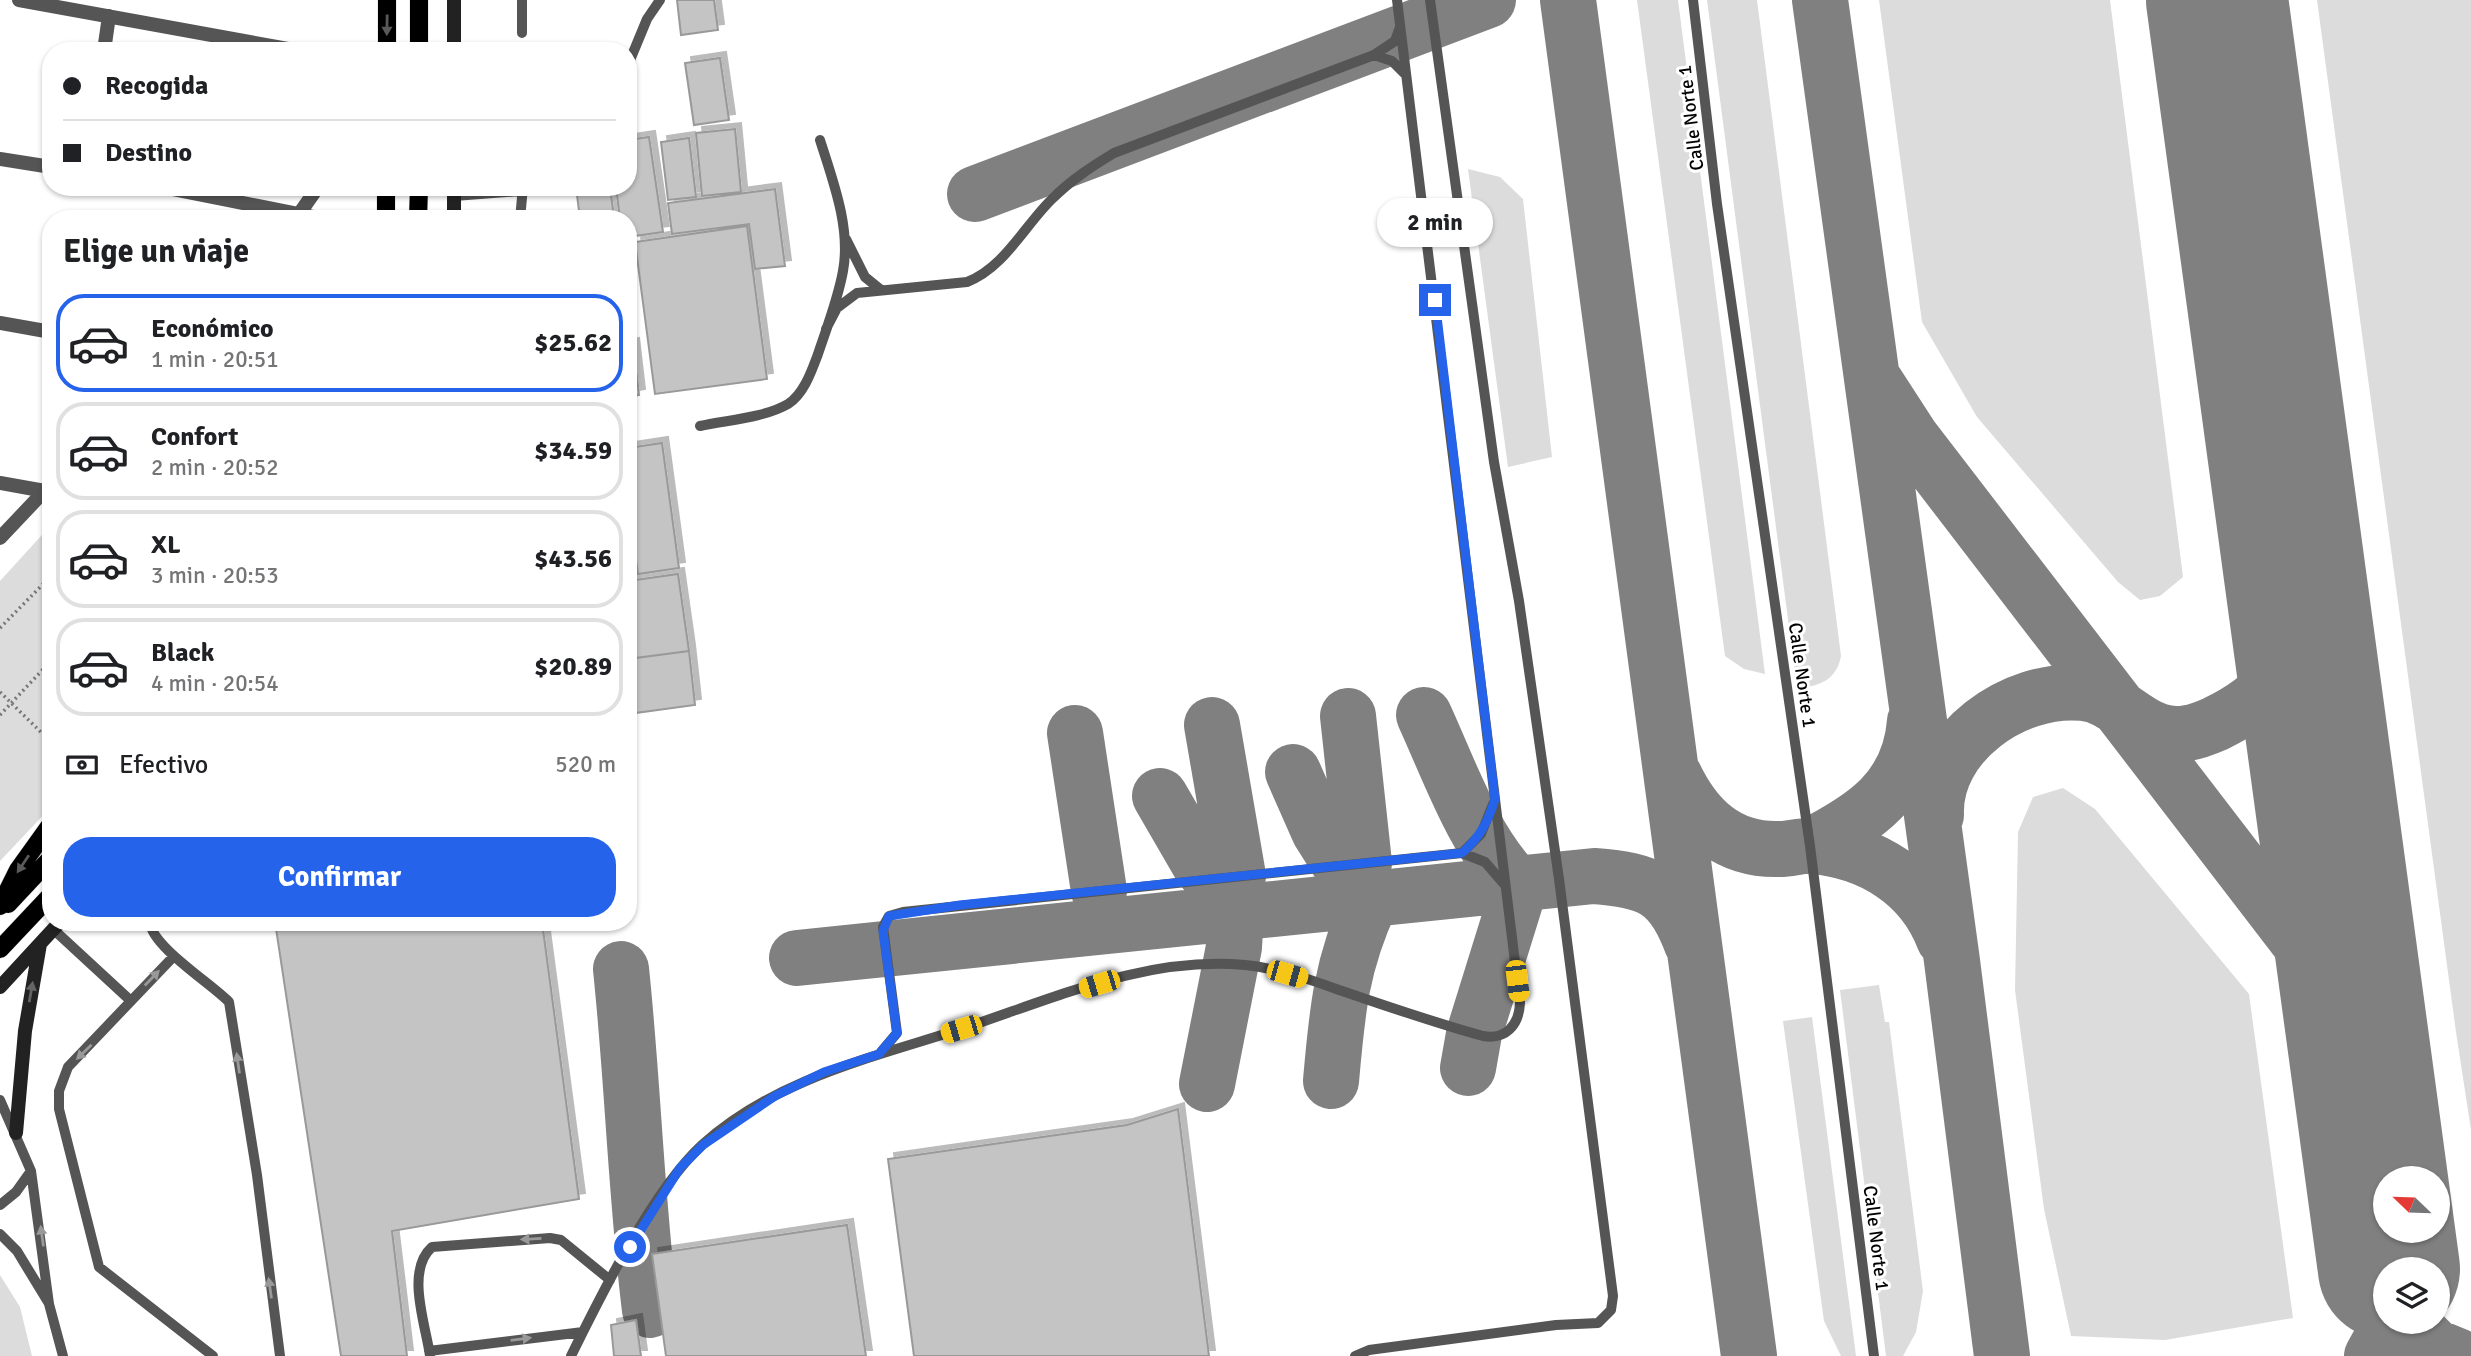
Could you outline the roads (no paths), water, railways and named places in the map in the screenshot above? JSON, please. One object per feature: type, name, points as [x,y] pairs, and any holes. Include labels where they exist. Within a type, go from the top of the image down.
[{"type":"main road","points":[[387,0],[387,42]]},
{"type":"main road","points":[[419,0],[419,42]]},
{"type":"main road","points":[[454,0],[454,42]]},
{"type":"main road","points":[[0,909],[18,870],[42,837]]},
{"type":"main road","points":[[0,909],[42,867]]},
{"type":"main road","points":[[0,949],[42,905]]},
{"type":"main road","points":[[0,987],[51,931]]},
{"type":"main road","points":[[16,1133],[25,1031],[40,944]]},
{"type":"street","points":[[19,0],[250,42]]},
{"type":"street","points":[[105,42],[109,16]]},
{"type":"street","points":[[0,159],[42,166]]},
{"type":"street","points":[[204,196],[270,210]]},
{"type":"street","points":[[0,323],[42,330]]},
{"type":"street","points":[[0,483],[42,486]]},
{"type":"street","points":[[0,538],[42,493]]},
{"type":"lane","points":[[522,0],[522,33]]},
{"type":"lane","points":[[637,43],[647,19],[660,0]]},
{"type":"lane","points":[[571,1356],[610,1280],[680,1168],[703,1145],[775,1096],[824,1072],[1137,971],[1209,964],[1273,970],[1474,1034],[1498,1037],[1510,1031],[1519,1010],[1397,0]]},
{"type":"lane","points":[[1355,1356],[1369,1350],[1556,1325],[1598,1323],[1611,1310],[1613,1296],[1559,879],[1519,601],[1494,462],[1430,0]]},
{"type":"lane","name":"Calle Norte 1","points":[[1693,0],[1717,205],[1810,846],[1874,1356]]},
{"type":"lane","points":[[826,329],[843,302],[857,293],[976,279],[989,270],[1066,186],[1114,153],[1374,55],[1395,41],[1400,31],[1401,16]]},
{"type":"lane","points":[[1374,55],[1398,65],[1408,78]]},
{"type":"lane","points":[[820,140],[843,231],[857,266],[865,277],[881,290]]},
{"type":"lane","points":[[700,426],[775,409],[789,403],[798,394],[811,370],[844,269],[843,231]]},
{"type":"lane","points":[[1462,853],[1483,831],[1495,799]]},
{"type":"lane","points":[[879,1054],[897,1033],[883,927],[889,916],[903,912],[1462,853],[1485,862],[1505,886]]},
{"type":"lane","points":[[62,931],[131,1002]]},
{"type":"lane","points":[[151,931],[174,956],[229,1002],[257,1175],[279,1356]]},
{"type":"lane","points":[[174,956],[68,1067],[59,1091],[59,1109],[99,1267],[213,1356]]},
{"type":"lane","points":[[897,1033],[919,1042]]},
{"type":"lane","points":[[0,1100],[31,1171],[49,1304],[63,1356]]},
{"type":"lane","points":[[0,1205],[16,1192],[31,1171]]},
{"type":"lane","points":[[0,1234],[17,1251],[49,1304]]},
{"type":"lane","points":[[583,1332],[430,1354],[419,1264],[432,1247],[550,1238],[561,1240],[610,1280]]}]
